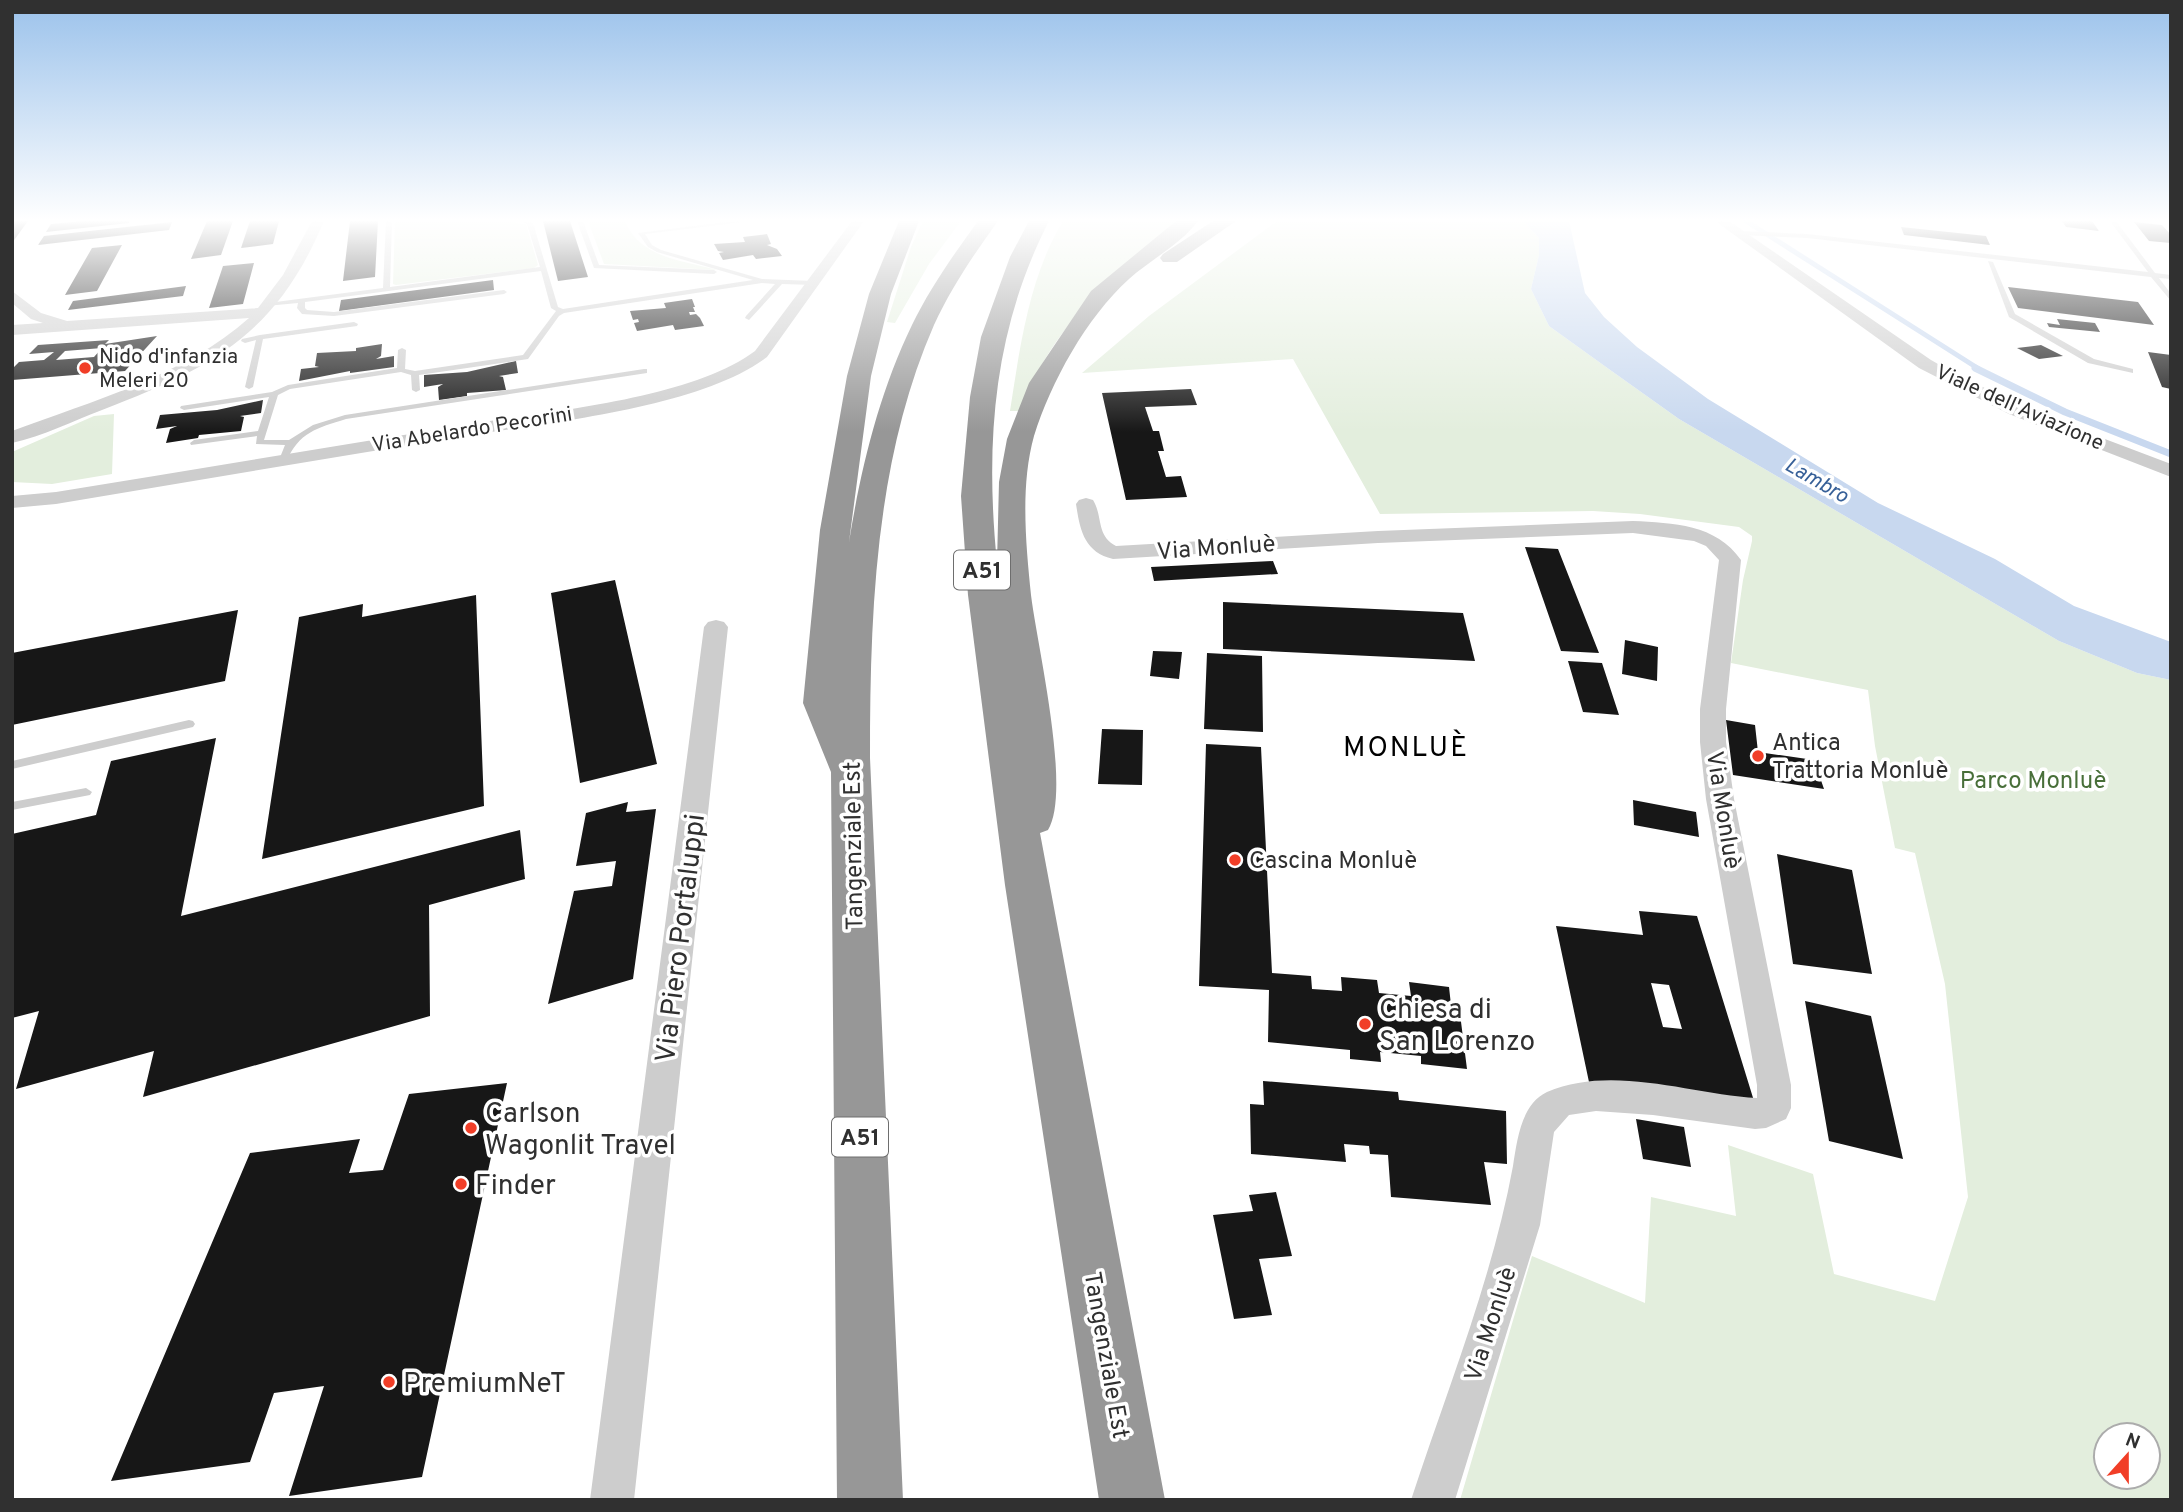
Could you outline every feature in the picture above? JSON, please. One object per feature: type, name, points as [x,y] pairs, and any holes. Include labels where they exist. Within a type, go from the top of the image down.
[{"type":"highway","points":[[850,774],[821,703],[835,530],[859,376],[881,292]]},
{"type":"highway","name":"Tangenziale Est","points":[[870,1500],[850,774],[859,566],[896,398],[918,338],[941,292]]},
{"type":"highway","name":"Tangenziale Est","points":[[1008,292],[993,337],[983,397],[976,496],[984,595],[1027,885],[1132,1500]]},
{"type":"highway","points":[[1027,885],[1036,806],[1037,762],[1015,596],[1011,533],[1013,482],[1020,439],[1035,396],[1052,362],[1084,322],[1104,292]]},
{"type":"highway","points":[[1084,322],[1123,292]]},
{"type":"street","points":[[12,438],[193,362],[233,339],[266,308],[278,292]]},
{"type":"street","name":"Via Abelardo Pecorini","points":[[12,502],[56,498],[611,406],[683,389],[755,359],[770,344],[808,292]]},
{"type":"street","name":"Viale dell'Aviazione","points":[[1825,292],[1925,364],[1952,380],[2025,414],[2171,471]]},
{"type":"street","points":[[14,300],[36,316],[70,325]]},
{"type":"street","points":[[12,330],[266,308]]},
{"type":"street","name":"Via Monluè","points":[[1086,504],[1093,539],[1102,550],[1113,553],[1378,537],[1633,527],[1659,528],[1704,538],[1727,553],[1730,560],[1713,709],[1713,742],[1720,799],[1774,1085],[1774,1108],[1766,1113],[1755,1114],[1627,1098],[1579,1097],[1558,1103],[1544,1116],[1537,1130],[1521,1225],[1507,1275],[1433,1500]]},
{"type":"street","name":"Via Piero Portaluppi","points":[[612,1500],[716,626]]},
{"type":"lane","points":[[266,308],[375,292]]},
{"type":"lane","points":[[302,302],[301,307],[305,312],[334,314],[504,292]]},
{"type":"lane","points":[[550,292],[555,308],[562,311]]},
{"type":"lane","points":[[184,408],[274,394],[288,387],[401,370],[415,373],[524,357],[556,314],[562,311],[692,292]]},
{"type":"lane","points":[[749,318],[772,292]]},
{"type":"lane","points":[[2002,292],[2012,315],[2091,361],[2130,371]]},
{"type":"lane","points":[[245,341],[354,324]]},
{"type":"lane","points":[[249,387],[260,337]]},
{"type":"lane","points":[[401,370],[402,350]]},
{"type":"lane","points":[[283,460],[285,450],[308,430],[345,417],[644,371]]},
{"type":"lane","points":[[415,373],[416,390]]},
{"type":"lane","points":[[274,394],[259,442],[291,443]]},
{"type":"lane","points":[[194,443],[262,433]]},
{"type":"lane","points":[[12,765],[189,724]]},
{"type":"lane","points":[[12,806],[86,792]]},
{"type":"green space","points":[[897,292],[913,292],[895,323],[887,322]]},
{"type":"green space","points":[[1033,292],[1099,292],[1068,326],[1050,351],[1019,411],[1010,411],[1022,338]]},
{"type":"green space","name":"Parco Monluè","points":[[1182,292],[1532,292],[1549,326],[1679,419],[2059,641],[2137,673],[2171,680],[2171,1500],[1460,1500],[1532,1256],[1645,1303],[1651,1197],[1736,1216],[1728,1145],[1813,1174],[1834,1274],[1935,1301],[1968,1197],[1945,984],[1915,853],[1895,848],[1875,746],[1868,690],[1731,663],[1752,536],[1739,527],[1640,514],[1593,511],[1380,514],[1293,359],[1082,373]]},
{"type":"green space","points":[[114,414],[112,474],[52,484],[12,482],[12,452],[94,416]]},
{"type":"water","name":"Lambro","points":[[1532,292],[1585,292],[1604,317],[1637,347],[1708,399],[1878,503],[1995,559],[2074,606],[2171,642],[2171,680],[2137,673],[2059,641],[1679,419],[1549,326]]},
{"type":"building","points":[[67,292],[93,292],[65,295]]},
{"type":"building","points":[[144,292],[184,292],[183,296],[68,310],[73,301]]},
{"type":"building","points":[[214,292],[246,292],[243,304],[209,308]]},
{"type":"building","points":[[405,292],[482,292],[339,311],[341,300]]},
{"type":"building","points":[[2010,292],[2048,292],[2138,302],[2154,325],[2018,308]]},
{"type":"building","points":[[692,299],[695,312],[689,312],[690,315],[696,314],[704,326],[675,330],[673,325],[637,331],[634,323],[639,322],[638,319],[633,320],[630,311],[666,308],[664,303]]},
{"type":"building","points":[[2057,319],[2095,323],[2100,332],[2049,327],[2047,323],[2060,325]]},
{"type":"building","points":[[157,336],[125,371],[12,380],[12,369],[19,362],[44,360],[54,352],[29,354],[38,345],[109,340],[105,344]],"holes":[[[102,348],[94,357],[56,360],[65,351]]]},
{"type":"building","points":[[382,344],[381,356],[376,359],[394,356],[394,367],[350,371],[299,381],[301,369],[319,367],[315,366],[317,353],[356,351],[356,348]]},
{"type":"building","points":[[2041,345],[2063,356],[2039,359],[2017,348]]},
{"type":"building","points":[[2148,352],[2171,355],[2171,389],[2162,387]]},
{"type":"building","points":[[516,361],[518,373],[499,376],[503,377],[506,390],[467,393],[467,396],[439,400],[438,387],[443,384],[424,387],[424,375],[467,372]]},
{"type":"building","points":[[1191,389],[1197,405],[1145,407],[1153,431],[1159,431],[1164,451],[1158,451],[1166,477],[1181,476],[1187,497],[1126,500],[1102,393]]},
{"type":"building","points":[[263,400],[261,413],[240,416],[244,417],[241,431],[199,435],[198,438],[166,443],[170,429],[177,426],[156,429],[160,415],[217,410]]},
{"type":"building","points":[[1525,547],[1558,549],[1599,653],[1561,651]]},
{"type":"building","points":[[1273,561],[1278,574],[1154,581],[1151,567]]},
{"type":"building","points":[[615,580],[657,764],[580,783],[551,593]]},
{"type":"building","points":[[476,595],[484,806],[262,859],[299,617],[363,604],[362,617]]},
{"type":"building","points":[[1223,602],[1463,613],[1475,661],[1223,649]]},
{"type":"building","points":[[238,610],[225,681],[12,725],[12,653]]},
{"type":"building","points":[[1625,640],[1658,647],[1657,681],[1622,674]]},
{"type":"building","points":[[1153,651],[1182,652],[1179,679],[1150,676]]},
{"type":"building","points":[[1207,653],[1262,656],[1263,732],[1204,729]]},
{"type":"building","points":[[1568,661],[1602,663],[1619,715],[1583,712]]},
{"type":"building","name":"Antica Trattoria Monluè","points":[[1726,720],[1755,725],[1758,752],[1814,760],[1824,789],[1733,775]]},
{"type":"building","points":[[1102,729],[1143,730],[1142,785],[1098,784]]},
{"type":"building","points":[[216,738],[181,916],[520,830],[525,879],[429,905],[430,1016],[143,1097],[154,1051],[16,1089],[39,1011],[12,1018],[12,834],[96,815],[111,761]]},
{"type":"building","points":[[1206,744],[1261,747],[1272,973],[1311,976],[1312,989],[1342,991],[1341,977],[1377,980],[1379,993],[1411,996],[1409,982],[1449,987],[1451,1005],[1459,1006],[1467,1069],[1421,1064],[1421,1056],[1380,1052],[1381,1062],[1350,1059],[1350,1050],[1268,1042],[1269,990],[1199,986]]},
{"type":"building","points":[[1633,800],[1696,812],[1699,837],[1634,825]]},
{"type":"building","points":[[628,802],[626,812],[656,809],[633,979],[548,1004],[574,891],[612,886],[616,861],[576,866],[586,813]]},
{"type":"building","points":[[1777,854],[1852,870],[1872,974],[1793,964]]},
{"type":"building","points":[[1639,911],[1697,916],[1754,1101],[1589,1082],[1556,926],[1643,935]],"holes":[[[1651,983],[1669,985],[1682,1029],[1663,1027]]]},
{"type":"building","points":[[1805,1001],[1871,1016],[1903,1159],[1829,1141]]},
{"type":"building","points":[[1263,1081],[1398,1092],[1399,1100],[1506,1111],[1507,1164],[1484,1162],[1491,1205],[1391,1197],[1388,1155],[1370,1154],[1369,1146],[1344,1144],[1346,1162],[1251,1154],[1250,1104],[1264,1105]]},
{"type":"building","points":[[507,1083],[422,1477],[289,1496],[324,1386],[274,1393],[250,1462],[111,1481],[250,1153],[360,1139],[349,1173],[383,1170],[409,1094]]},
{"type":"building","points":[[1636,1119],[1684,1127],[1691,1167],[1643,1159]]},
{"type":"building","points":[[1276,1192],[1292,1256],[1259,1259],[1272,1315],[1234,1319],[1213,1215],[1253,1211],[1249,1195]]},
{"type":"waterway","points":[[1857,292],[1979,369]]},
{"type":"waterway","points":[[1975,368],[2065,412],[2171,454]]},
{"type":"place","name":"Nido d'infanzia Meleri 20","points":[[85,368]]},
{"type":"place","name":"Antica Trattoria Monluè","points":[[1758,756]]},
{"type":"place","name":"Cascina Monluè","points":[[1235,860]]},
{"type":"place","name":"Chiesa di San Lorenzo","points":[[1365,1024]]},
{"type":"place","name":"Carlson Wagonlit Travel","points":[[471,1128]]},
{"type":"place","name":"Finder","points":[[461,1184]]},
{"type":"place","name":"PremiumNeT","points":[[389,1382]]},
{"type":"district","name":"MONLUÈ","points":[[1406,746]]}]
